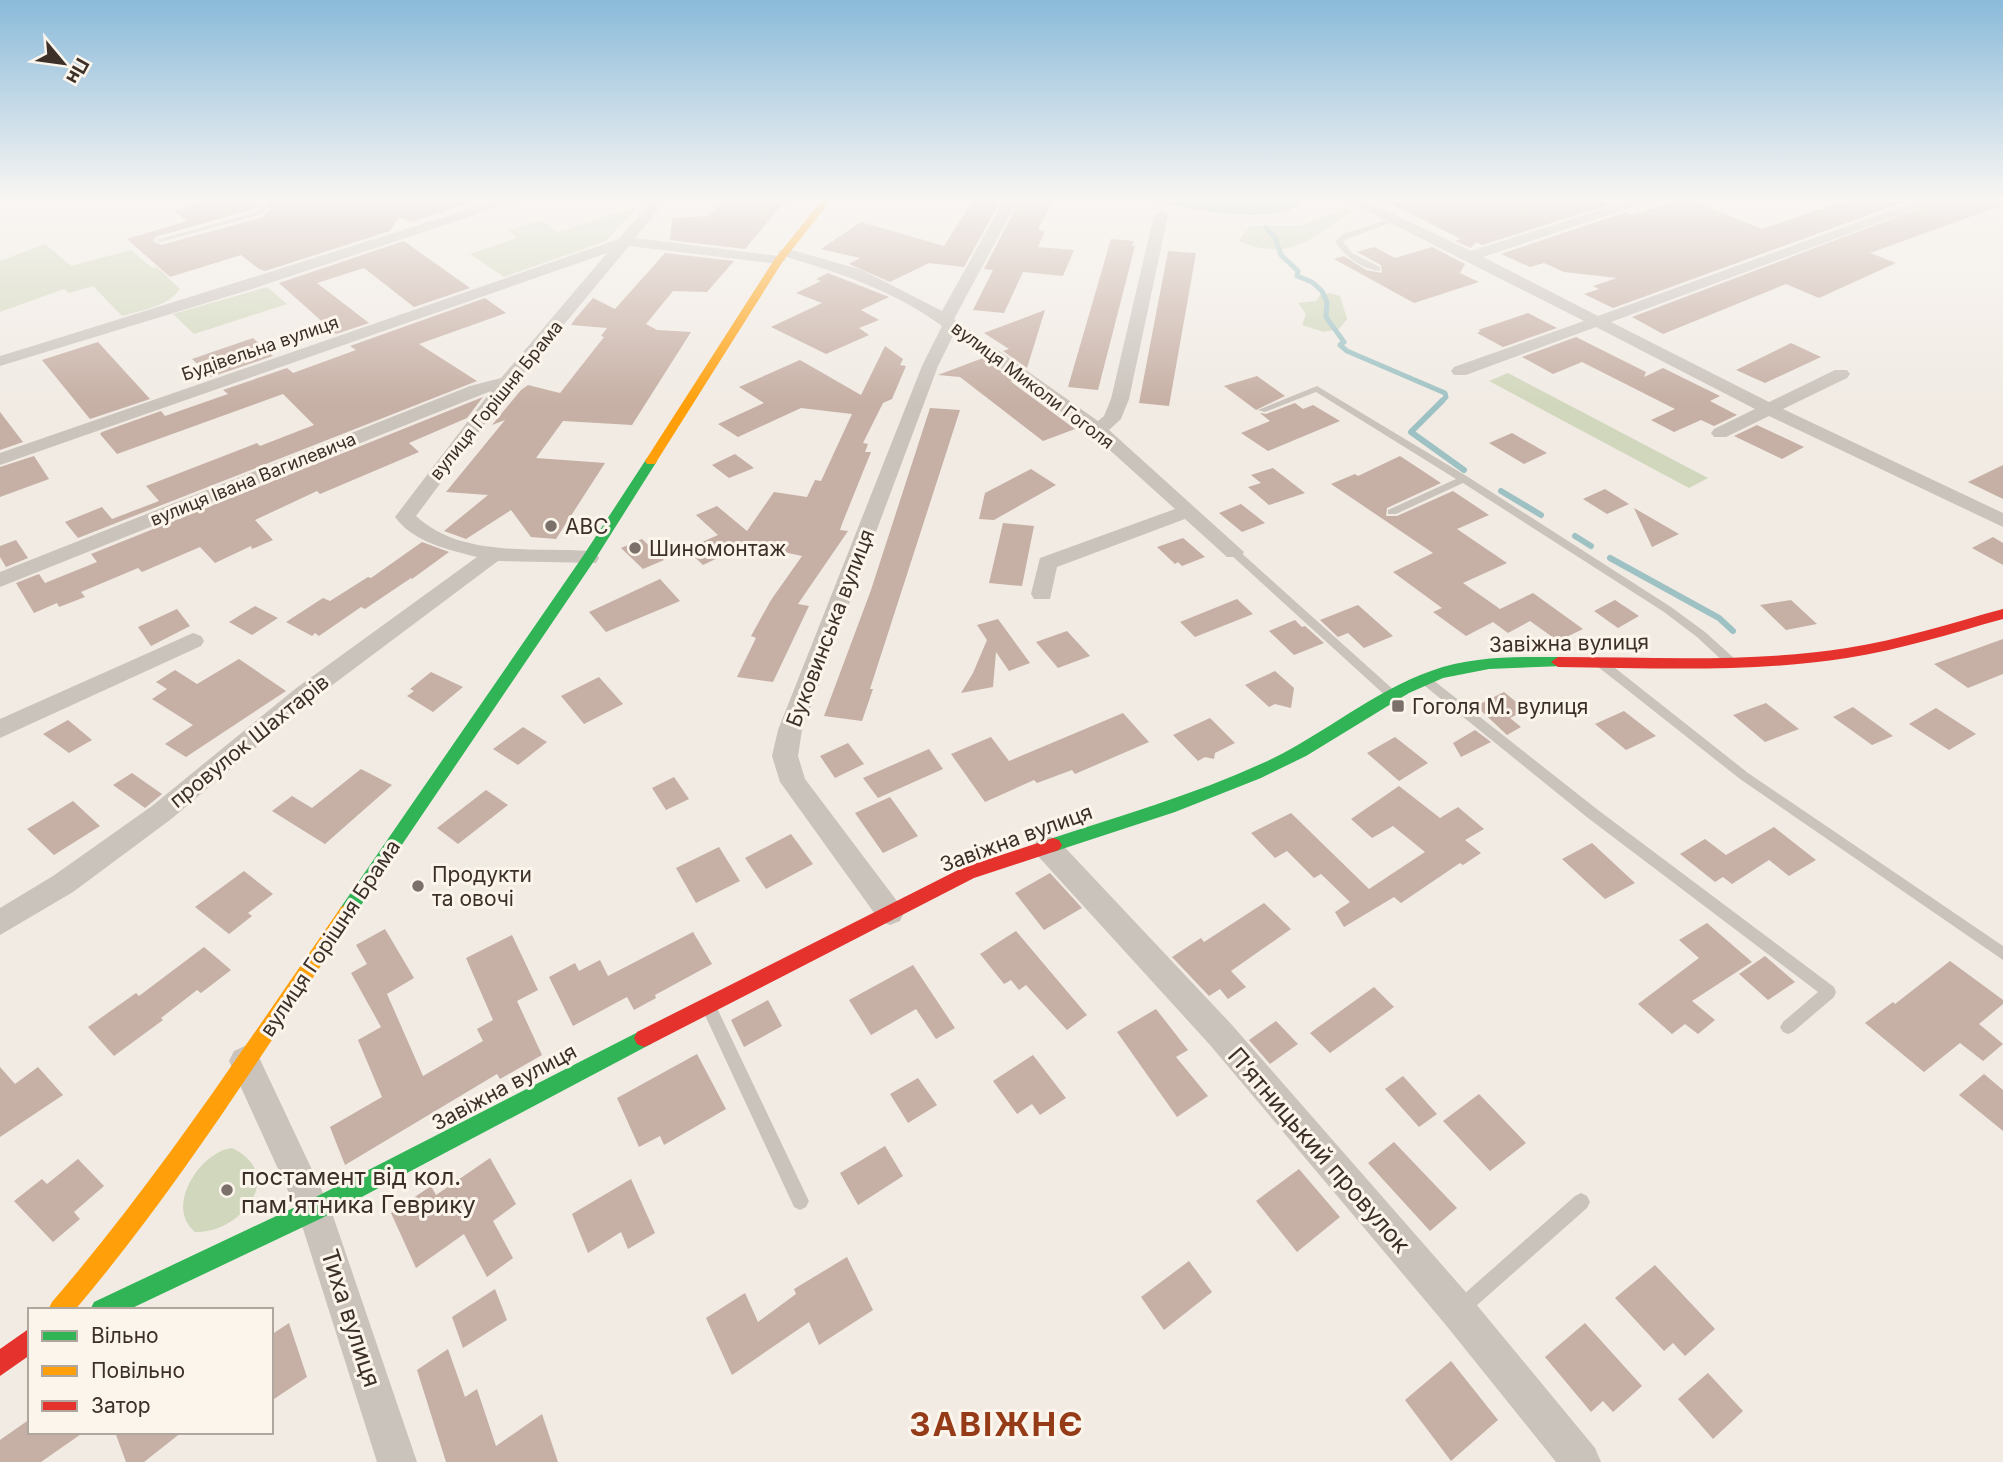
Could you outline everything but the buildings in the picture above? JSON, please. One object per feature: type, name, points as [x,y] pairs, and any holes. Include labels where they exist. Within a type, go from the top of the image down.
[{"type":"street","points":[[0,361],[247,286],[296,268]]},
{"type":"street","name":"Будівельна вулиця","points":[[0,459],[549,268]]},
{"type":"street","name":"вулиця Горішня Брама","points":[[589,558],[494,554],[436,537],[410,525],[405,517],[507,382],[604,268]]},
{"type":"street","name":"вулиця Горішня Брама","points":[[62,1308],[94,1272],[161,1184],[245,1062],[589,558],[774,268]]},
{"type":"street","name":"вулиця Миколи Гоголя","points":[[836,268],[857,273],[948,323],[1098,430],[1234,552]]},
{"type":"street","name":"Буковинська вулиця","points":[[890,914],[793,782],[785,757],[790,730],[930,366],[976,268]]},
{"type":"street","points":[[1098,430],[1112,419],[1120,399],[1149,268]]},
{"type":"street","points":[[1494,268],[1768,409],[2003,521]]},
{"type":"street","points":[[1460,371],[1746,268]]},
{"type":"street","points":[[1720,433],[1841,374]]},
{"type":"street","name":"вулиця Івана Вагилевича","points":[[0,580],[476,390],[507,382]]},
{"type":"street","points":[[1042,594],[1047,563],[1189,511]]},
{"type":"street","name":"провулок Шахтарів","points":[[0,923],[63,884],[161,813],[303,695],[494,554]]},
{"type":"street","name":"Завіжна вулиця","points":[[106,1308],[314,1210],[968,873],[1215,792],[1286,760],[1392,695],[1424,679],[1468,666],[1529,662],[1731,662],[1845,653],[1893,645],[2003,614]]},
{"type":"street","points":[[0,729],[193,641]]},
{"type":"street","name":"Пʼятницький провулок","points":[[1047,847],[1221,1035],[1458,1311],[1581,1462]]},
{"type":"street","name":"Тиха вулиця","points":[[245,1062],[314,1210],[397,1462]]},
{"type":"street","points":[[0,1364],[28,1342]]},
{"type":"lane","points":[[1262,410],[1317,389],[1465,479],[1704,636],[1731,662]]},
{"type":"lane","points":[[1392,512],[1465,479]]},
{"type":"lane","name":"вулиця Миколи Гоголя","points":[[1234,552],[1392,695]]},
{"type":"lane","points":[[1600,663],[1744,776],[2003,954]]},
{"type":"lane","points":[[1424,679],[1593,814],[1829,992],[1788,1027]]},
{"type":"lane","points":[[708,1005],[800,1201]]},
{"type":"lane","points":[[1458,1311],[1581,1202]]},
{"type":"green space","points":[[0,268],[158,268],[180,289],[161,304],[122,316],[93,286],[69,293],[64,289],[0,312]]},
{"type":"green space","points":[[491,268],[529,268],[504,277]]},
{"type":"green space","points":[[267,287],[287,304],[194,334],[173,314]]},
{"type":"green space","points":[[1321,294],[1340,296],[1347,319],[1339,329],[1324,332],[1302,325],[1306,314],[1298,303],[1316,301]]},
{"type":"green space","points":[[1508,373],[1708,478],[1689,488],[1489,381]]},
{"type":"green space","points":[[232,1148],[248,1159],[256,1173],[257,1187],[251,1201],[228,1224],[195,1232],[186,1221],[183,1209],[190,1182],[208,1159]]},
{"type":"waterway","points":[[1295,268],[1298,271],[1297,276],[1312,282],[1322,291],[1327,302],[1326,317],[1344,342],[1340,345],[1347,351],[1445,393],[1446,397],[1411,432],[1464,470]]},
{"type":"waterway","points":[[1501,491],[1541,515]]},
{"type":"waterway","points":[[1575,536],[1591,546]]},
{"type":"waterway","points":[[1610,558],[1719,618],[1733,631]]},
{"type":"traffic: fast","points":[[347,912],[589,558],[651,461]]},
{"type":"traffic: fast","points":[[1053,845],[1170,807],[1255,774],[1301,752],[1404,689],[1438,674],[1489,664],[1558,662]]},
{"type":"traffic: fast","points":[[106,1308],[314,1210],[644,1038]]},
{"type":"traffic: slow","points":[[651,461],[774,268]]},
{"type":"traffic: slow","points":[[62,1308],[138,1215],[174,1166],[347,912]]},
{"type":"traffic: jam","points":[[1558,662],[1703,663],[1811,657],[1886,645],[2003,614]]},
{"type":"traffic: jam","points":[[644,1038],[968,873],[1053,845]]},
{"type":"traffic: jam","points":[[0,1364],[28,1342]]},
{"type":"place","name":"ABC","points":[[551,526]]},
{"type":"place","name":"Шиномонтаж","points":[[635,548]]},
{"type":"place","name":"Гоголя М. вулиця","points":[[1398,706]]},
{"type":"place","name":"Продукти та овочі","points":[[418,886]]},
{"type":"place","name":"постамент від кол. пам'ятника Геврику","points":[[227,1190]]},
{"type":"district","name":"ЗАВІЖНЄ","points":[[997,1424]]}]
